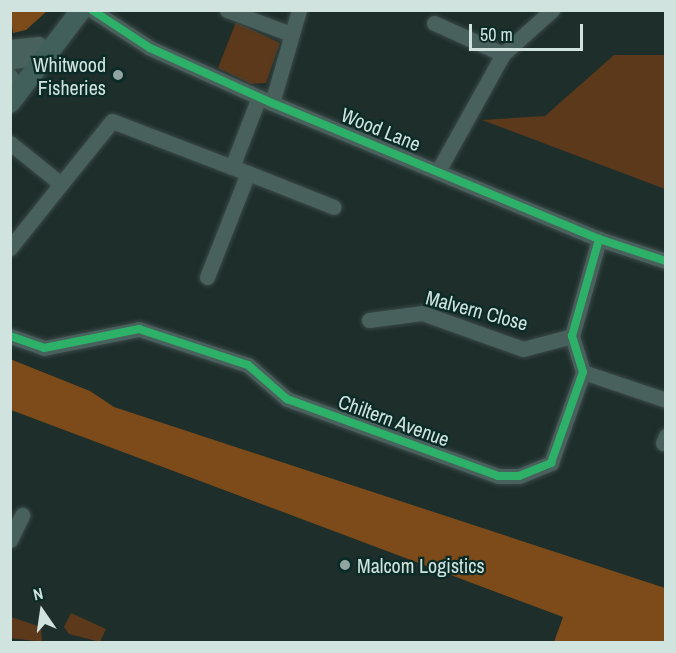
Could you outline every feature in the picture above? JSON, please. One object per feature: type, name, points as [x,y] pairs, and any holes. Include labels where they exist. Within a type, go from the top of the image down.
[{"type":"main road","points":[[14,73],[42,50],[80,10]]},
{"type":"main road","points":[[10,103],[42,50]]},
{"type":"street","name":"Wood Lane","points":[[92,10],[150,48],[266,100],[599,239],[666,261]]},
{"type":"street","points":[[227,10],[291,34]]},
{"type":"street","points":[[232,167],[289,58],[291,34],[299,10]]},
{"type":"street","points":[[438,171],[503,54],[552,10]]},
{"type":"street","points":[[434,23],[503,54]]},
{"type":"street","points":[[10,47],[42,50]]},
{"type":"street","points":[[10,248],[112,121],[334,207]]},
{"type":"street","points":[[10,143],[61,184]]},
{"type":"street","points":[[207,277],[248,173]]},
{"type":"street","points":[[599,239],[572,336],[583,372],[666,400]]},
{"type":"street","name":"Malvern Close","points":[[369,320],[422,313],[523,349],[572,336]]},
{"type":"street","name":"Chiltern Avenue","points":[[10,336],[44,348],[139,329],[248,365],[287,399],[498,476],[519,476],[551,462],[583,372]]},
{"type":"street","points":[[10,540],[22,515]]},
{"type":"shaded area","points":[[10,11],[47,11],[26,30],[13,33]]},
{"type":"shaded area","points":[[236,22],[280,43],[266,83],[251,84],[218,68]]},
{"type":"shaded area","points":[[614,55],[665,55],[665,189],[482,120],[545,116]]},
{"type":"shaded area","points":[[10,359],[90,391],[114,407],[665,588],[665,642],[554,642],[563,617],[11,410]]},
{"type":"shaded area","points":[[71,613],[106,629],[100,642],[69,634],[64,627]]},
{"type":"shaded area","points":[[11,617],[41,627],[42,642],[11,638]]},
{"type":"cycle path","points":[[92,10],[150,48],[272,103],[599,239],[666,261]]},
{"type":"cycle path","points":[[10,336],[44,348],[139,329],[248,365],[287,399],[498,476],[519,476],[551,463],[583,372],[572,336],[599,239]]},
{"type":"place","name":"Whitwood Fisheries","points":[[118,75]]},
{"type":"place","name":"Malcom Logistics","points":[[345,565]]}]
